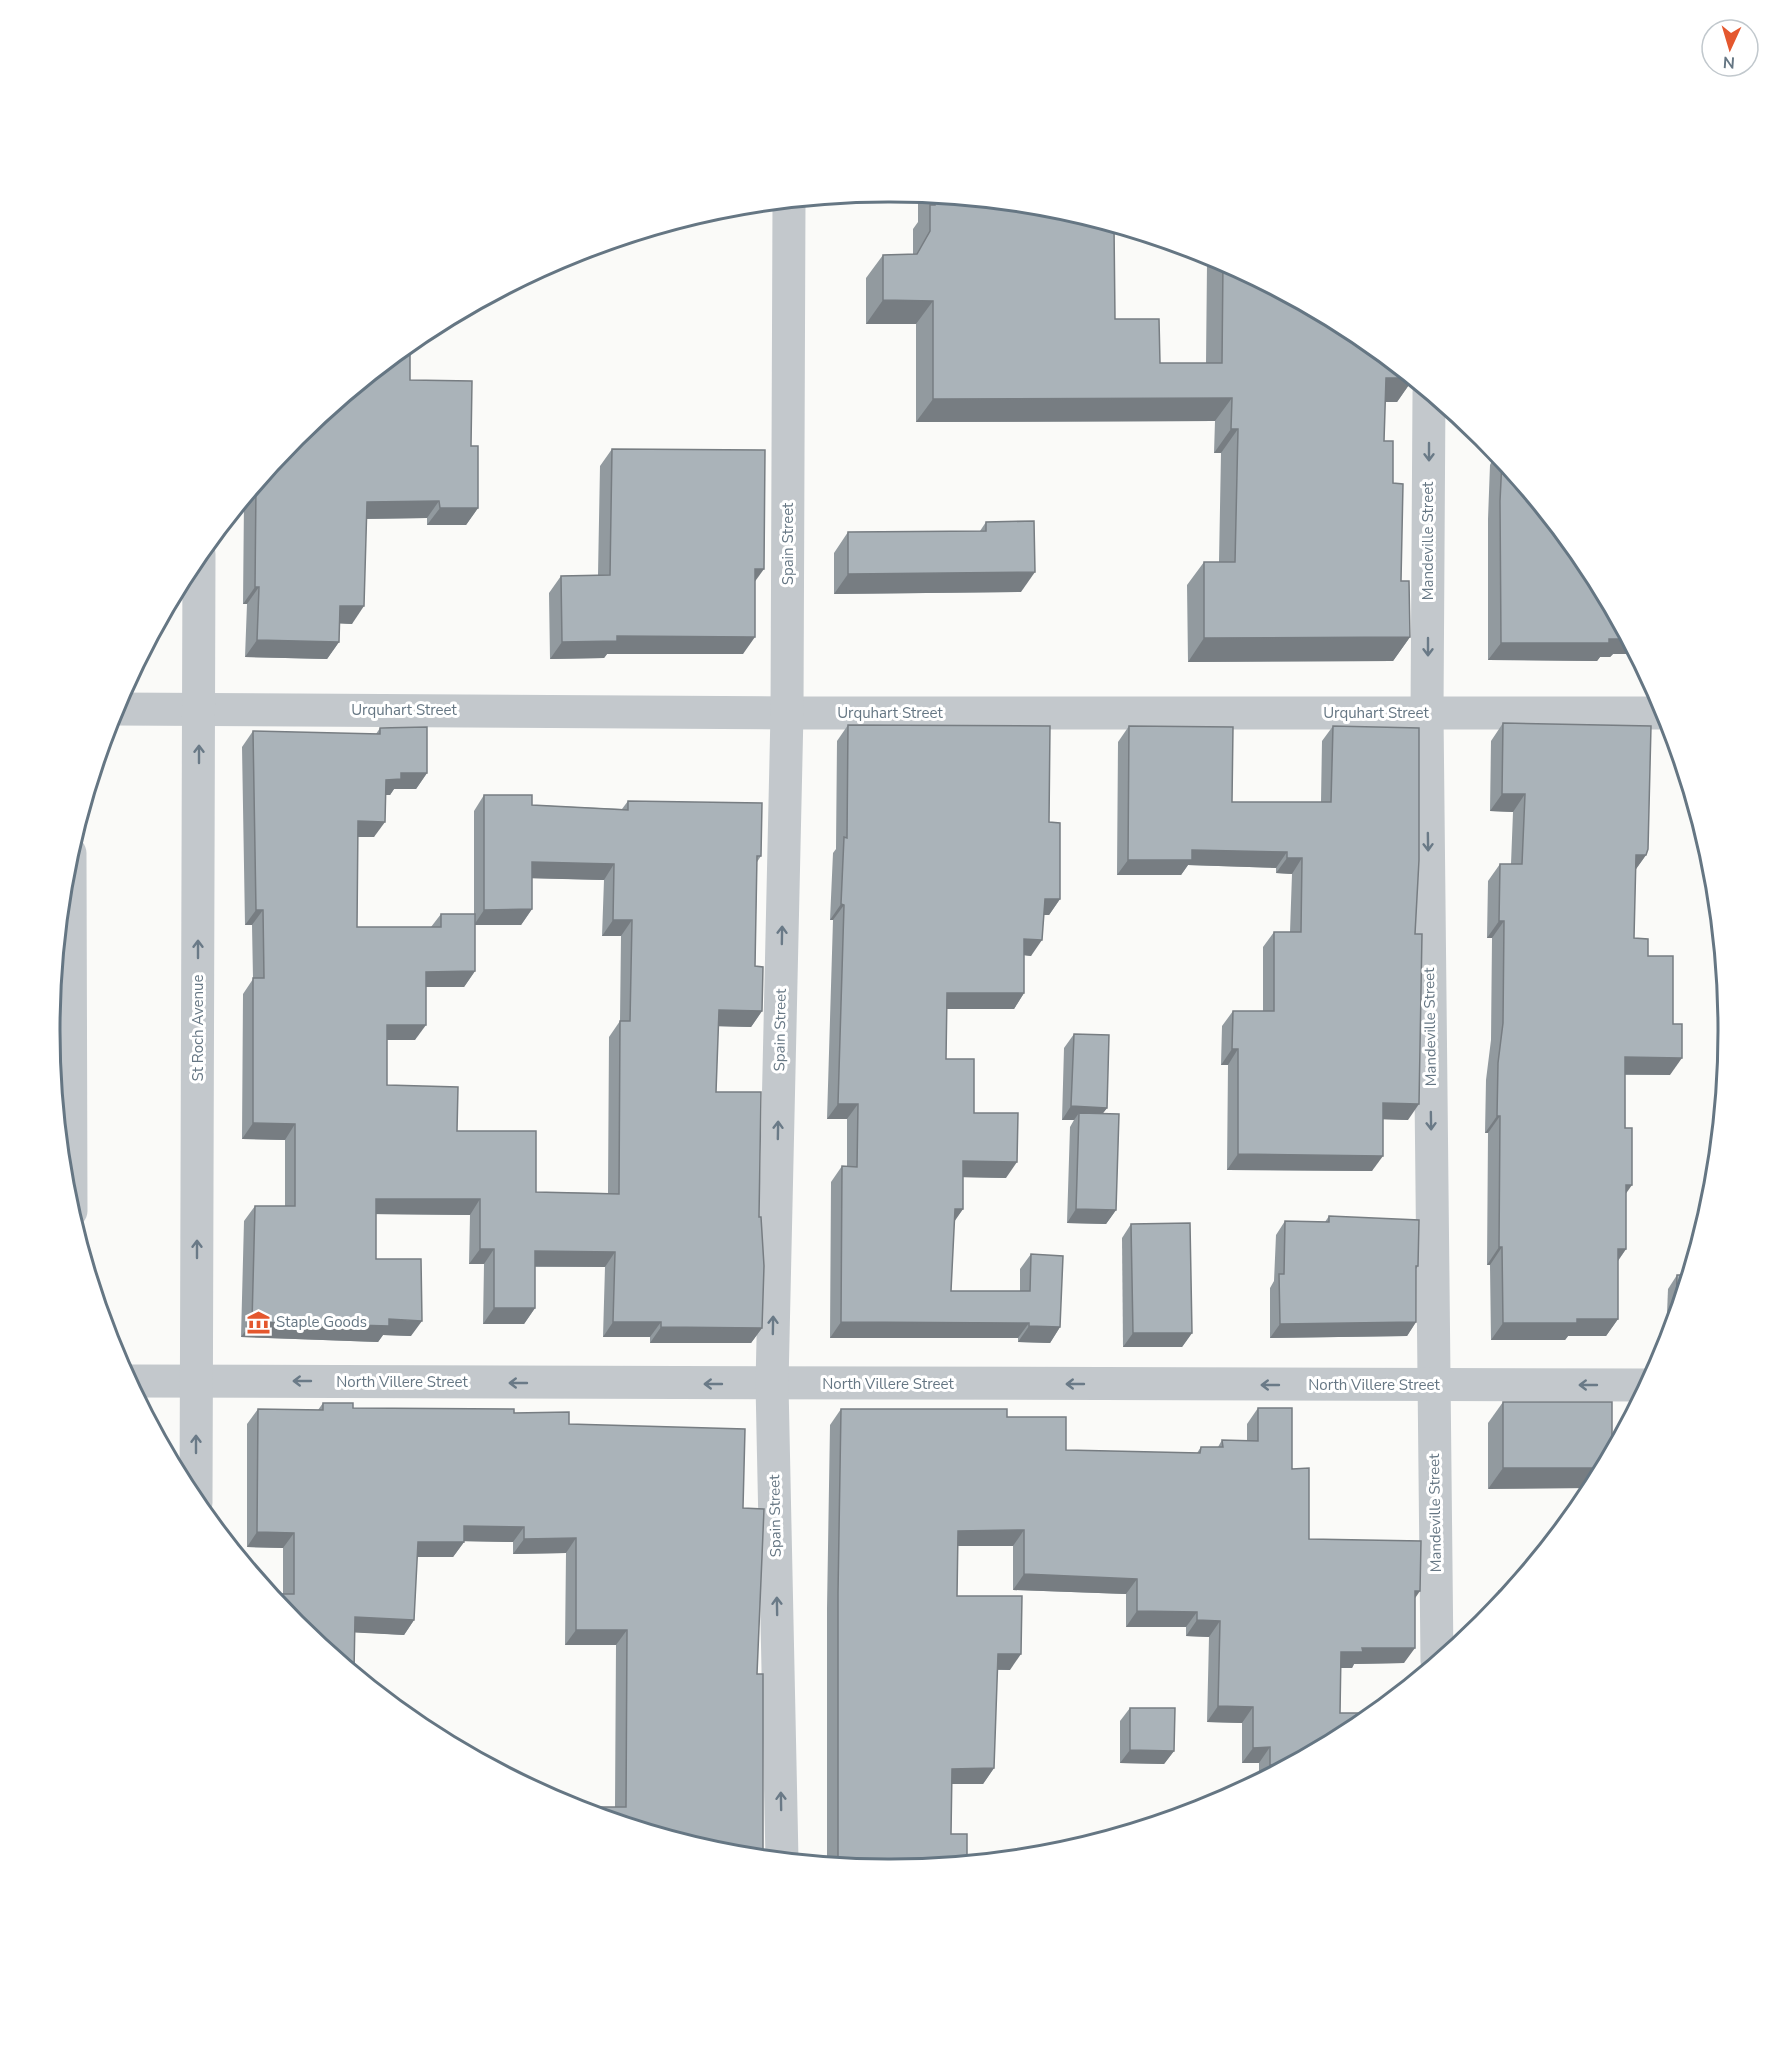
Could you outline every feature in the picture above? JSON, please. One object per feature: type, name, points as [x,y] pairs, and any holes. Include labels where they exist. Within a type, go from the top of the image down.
[{"type":"street","name":"Spain Street","points":[[782,1852],[772,1384],[787,713],[789,208]]},
{"type":"street","name":"Mandeville Street","points":[[1429,401],[1427,713],[1437,1653]]},
{"type":"street","name":"St Roch Avenue","points":[[196,1485],[199,572]]},
{"type":"street","name":"Urquhart Street","points":[[125,709],[787,713],[1655,712]]},
{"type":"street","points":[[70,904],[71,1162]]},
{"type":"street","name":"North Villere Street","points":[[138,1381],[1638,1385]]},
{"type":"building","points":[[935,203],[943,203],[1051,217],[1114,233],[1115,319],[1159,319],[1160,363],[1222,363],[1223,272],[1304,313],[1350,341],[1400,378],[1386,378],[1384,441],[1393,441],[1393,483],[1403,484],[1401,581],[1409,581],[1410,637],[1204,638],[1204,562],[1235,562],[1238,429],[1231,429],[1232,398],[933,399],[933,301],[883,300],[883,255],[917,254],[930,231],[930,205],[935,205]]},
{"type":"building","points":[[410,354],[410,380],[472,381],[471,446],[478,446],[478,508],[440,508],[439,501],[367,502],[364,606],[340,606],[339,642],[257,640],[259,587],[255,587],[256,496],[303,444],[342,407]]},
{"type":"building","points":[[612,449],[765,450],[764,569],[755,569],[755,637],[617,636],[617,641],[562,642],[561,576],[610,575]]},
{"type":"building","points":[[1501,473],[1547,526],[1578,570],[1619,639],[1609,639],[1609,643],[1501,643]]},
{"type":"building","points":[[1034,521],[1035,572],[848,574],[848,532],[986,531],[986,522]]},
{"type":"building","points":[[1503,723],[1651,726],[1648,849],[1646,855],[1636,855],[1634,938],[1648,939],[1648,956],[1673,956],[1673,1024],[1682,1024],[1682,1058],[1625,1057],[1625,1128],[1632,1128],[1632,1185],[1626,1185],[1626,1249],[1618,1249],[1618,1319],[1577,1319],[1577,1323],[1503,1323],[1502,1247],[1499,1247],[1500,1116],[1497,1116],[1498,1063],[1503,1023],[1504,921],[1499,921],[1500,864],[1522,864],[1525,794],[1502,794]]},
{"type":"building","points":[[848,725],[1050,726],[1049,822],[1060,823],[1060,899],[1045,899],[1042,940],[1024,939],[1024,993],[947,993],[946,1059],[974,1059],[974,1113],[1018,1113],[1017,1162],[963,1161],[963,1209],[955,1209],[951,1291],[1030,1291],[1031,1254],[1063,1256],[1060,1327],[1029,1326],[1029,1323],[841,1322],[842,1166],[857,1167],[858,1104],[838,1104],[844,905],[841,904],[844,837],[847,838]]},
{"type":"building","points":[[1129,726],[1233,727],[1232,802],[1331,802],[1333,726],[1419,728],[1419,860],[1415,934],[1422,934],[1419,1104],[1383,1103],[1383,1156],[1238,1154],[1238,1049],[1232,1049],[1233,1011],[1274,1011],[1274,932],[1301,932],[1302,858],[1287,858],[1287,852],[1192,850],[1192,860],[1128,860]]},
{"type":"building","points":[[427,727],[427,773],[401,773],[401,779],[386,780],[385,822],[358,821],[357,927],[441,927],[441,914],[475,914],[475,971],[426,972],[426,1025],[387,1025],[387,1085],[458,1087],[457,1131],[536,1131],[536,1192],[619,1194],[620,1021],[630,1021],[632,920],[613,920],[614,864],[532,862],[532,909],[484,910],[484,795],[532,795],[532,805],[628,810],[628,801],[762,803],[761,856],[757,856],[755,966],[763,967],[762,1011],[719,1010],[716,1092],[761,1092],[759,1217],[761,1217],[764,1266],[762,1328],[661,1327],[661,1322],[613,1322],[615,1252],[535,1251],[535,1308],[494,1308],[494,1249],[480,1249],[480,1199],[376,1199],[376,1259],[421,1259],[422,1321],[389,1319],[389,1326],[252,1322],[255,1206],[295,1206],[295,1124],[253,1123],[253,978],[264,978],[263,910],[256,910],[253,731],[380,734],[380,728]]},
{"type":"building","points":[[1074,1034],[1109,1035],[1107,1108],[1071,1106]]},
{"type":"building","points":[[1079,1113],[1119,1114],[1116,1210],[1076,1209]]},
{"type":"building","points":[[1329,1216],[1419,1220],[1416,1322],[1280,1324],[1279,1274],[1284,1274],[1285,1221],[1329,1222]]},
{"type":"building","points":[[1190,1223],[1192,1333],[1133,1333],[1131,1224]]},
{"type":"building","points":[[1677,1275],[1681,1275],[1677,1288]]},
{"type":"building","points":[[1503,1402],[1612,1402],[1612,1436],[1592,1468],[1503,1468]]},
{"type":"building","points":[[323,1403],[353,1403],[353,1408],[514,1409],[514,1413],[569,1412],[569,1424],[745,1429],[743,1508],[764,1509],[757,1674],[763,1674],[763,1849],[727,1844],[674,1831],[600,1807],[626,1807],[627,1630],[576,1630],[576,1538],[524,1539],[524,1527],[464,1526],[464,1542],[418,1542],[414,1620],[355,1617],[354,1664],[303,1617],[282,1594],[294,1594],[294,1533],[257,1532],[258,1409],[323,1410]]},
{"type":"building","points":[[1258,1408],[1292,1408],[1292,1469],[1309,1468],[1309,1539],[1421,1541],[1420,1591],[1415,1591],[1415,1648],[1362,1648],[1363,1652],[1341,1652],[1340,1713],[1360,1713],[1303,1748],[1270,1765],[1270,1747],[1253,1748],[1253,1707],[1218,1706],[1220,1621],[1197,1620],[1197,1612],[1137,1611],[1137,1579],[1024,1574],[1024,1530],[958,1531],[957,1596],[1022,1596],[1021,1654],[998,1654],[994,1768],[952,1769],[951,1834],[967,1834],[967,1855],[943,1858],[838,1858],[841,1409],[1007,1409],[1007,1417],[1066,1417],[1066,1450],[1200,1453],[1201,1447],[1223,1447],[1222,1440],[1258,1441]]},
{"type":"building","points":[[1130,1708],[1175,1708],[1174,1751],[1130,1750]]},
{"type":"place","name":"Staple Goods","points":[[258,1322]]}]
